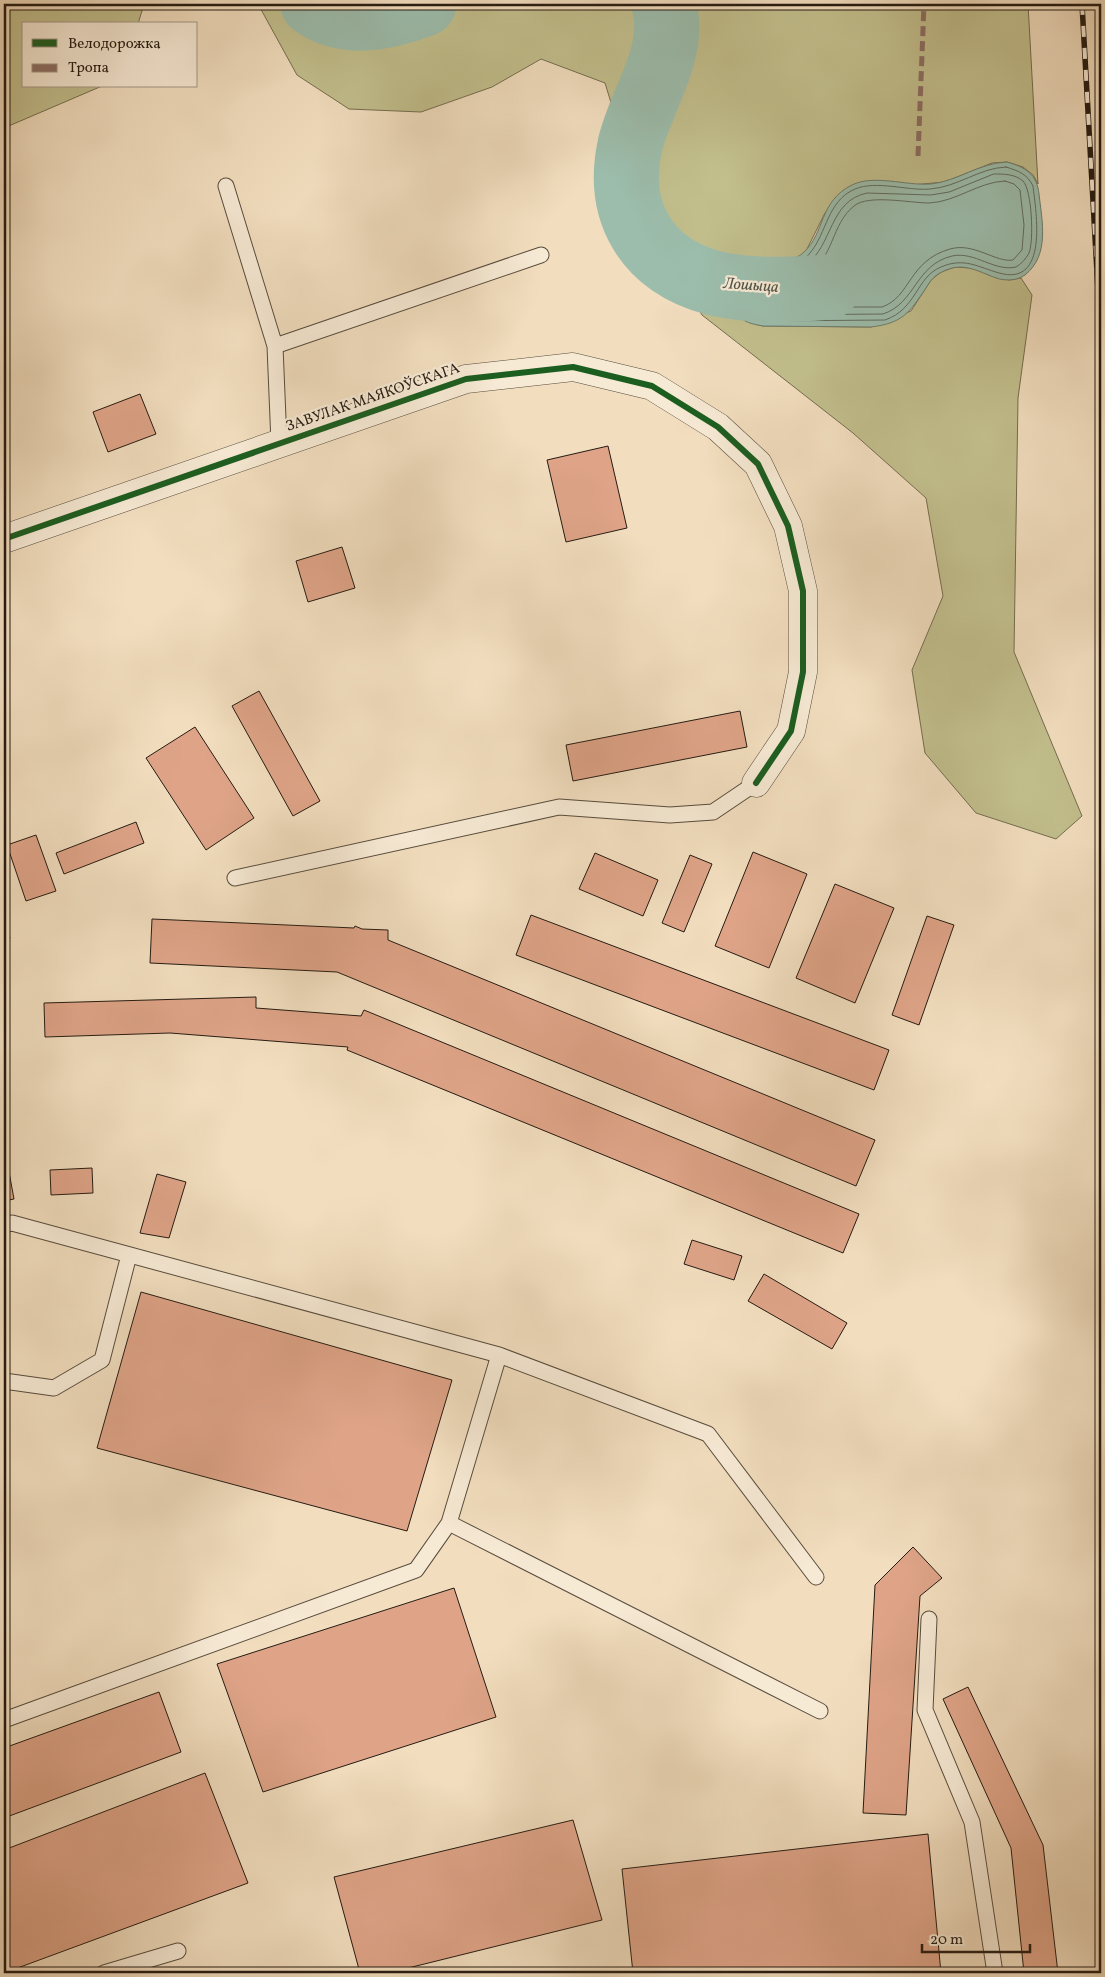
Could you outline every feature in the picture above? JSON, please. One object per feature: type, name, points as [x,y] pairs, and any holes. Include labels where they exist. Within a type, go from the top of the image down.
[{"type":"street","name":"ЗАВУЛАК МАЯКОЎСКАГА","points":[[4,539],[466,379],[573,367],[652,386],[718,427],[758,464],[788,526],[803,591],[802,672],[791,732],[756,783]]},
{"type":"lane","points":[[226,186],[275,346],[279,443]]},
{"type":"lane","points":[[275,346],[541,255]]},
{"type":"lane","points":[[234,878],[559,807],[670,816],[713,812],[756,783]]},
{"type":"lane","points":[[4,1225],[12,1223],[499,1355],[708,1434],[816,1578]]},
{"type":"lane","points":[[4,1381],[54,1388],[102,1360],[129,1254]]},
{"type":"lane","points":[[4,1720],[416,1570],[449,1523],[499,1355]]},
{"type":"lane","points":[[449,1523],[820,1711]]},
{"type":"lane","points":[[929,1619],[925,1710],[972,1822],[995,1973]]},
{"type":"lane","points":[[104,1973],[178,1951]]},
{"type":"shaded area","points":[[4,4],[144,4],[139,22],[22,22],[22,88],[97,88],[4,128]]},
{"type":"shaded area","points":[[258,4],[398,4],[409,9],[418,4],[1028,4],[1038,184],[1033,175],[1023,167],[1007,162],[992,163],[945,182],[843,191],[825,213],[806,251],[798,258],[767,260],[734,308],[746,321],[763,326],[871,327],[911,311],[931,280],[941,272],[955,267],[971,268],[1009,280],[1021,278],[1032,295],[1018,398],[1014,652],[1082,816],[1056,839],[976,813],[925,753],[912,670],[943,596],[926,498],[853,433],[702,315],[648,223],[605,83],[541,59],[492,87],[421,112],[349,109],[297,75]]},
{"type":"water","points":[[1007,162],[1025,169],[1033,176],[1039,194],[1042,226],[1041,248],[1033,267],[1022,277],[1003,280],[969,268],[956,267],[949,269],[933,278],[915,304],[904,315],[891,323],[871,327],[763,326],[745,321],[737,313],[735,299],[737,291],[746,276],[765,261],[795,258],[804,252],[816,236],[828,208],[841,192],[852,185],[870,180],[931,184],[987,165]]},
{"type":"building","points":[[140,394],[156,434],[108,452],[93,412]]},
{"type":"building","points":[[608,446],[627,528],[566,542],[547,460]]},
{"type":"building","points":[[342,547],[355,588],[308,602],[296,561]]},
{"type":"building","points":[[259,691],[320,801],[293,816],[232,706]]},
{"type":"building","points":[[740,711],[747,747],[573,781],[566,745]]},
{"type":"building","points":[[195,727],[254,818],[206,850],[146,758]]},
{"type":"building","points":[[136,822],[144,843],[64,874],[56,853]]},
{"type":"building","points":[[36,835],[56,891],[26,901],[7,845]]},
{"type":"building","points":[[753,852],[807,874],[769,968],[715,946]]},
{"type":"building","points":[[595,853],[658,880],[643,916],[579,889]]},
{"type":"building","points":[[690,855],[712,864],[684,932],[662,923]]},
{"type":"building","points":[[835,884],[894,908],[855,1003],[796,978]]},
{"type":"building","points":[[531,915],[889,1050],[874,1090],[516,955]]},
{"type":"building","points":[[927,916],[954,925],[919,1025],[892,1015]]},
{"type":"building","points":[[152,919],[354,928],[355,926],[362,929],[388,930],[388,940],[875,1140],[856,1186],[337,972],[150,963]]},
{"type":"building","points":[[4,920],[10,938],[4,940]]},
{"type":"building","points":[[256,997],[256,1008],[361,1016],[364,1010],[859,1214],[843,1253],[347,1050],[348,1047],[170,1033],[45,1037],[44,1003]]},
{"type":"building","points":[[92,1168],[93,1193],[51,1195],[50,1170]]},
{"type":"building","points":[[9,1172],[14,1199],[4,1201],[4,1173]]},
{"type":"building","points":[[157,1174],[186,1182],[169,1238],[140,1233]]},
{"type":"building","points":[[692,1240],[742,1256],[734,1280],[684,1264]]},
{"type":"building","points":[[764,1274],[847,1323],[832,1349],[748,1301]]},
{"type":"building","points":[[141,1292],[452,1380],[407,1531],[97,1448]]},
{"type":"building","points":[[913,1547],[942,1578],[920,1596],[906,1815],[863,1813],[875,1585]]},
{"type":"building","points":[[454,1588],[496,1717],[263,1792],[217,1664]]},
{"type":"building","points":[[968,1687],[1043,1845],[1058,1973],[1024,1973],[1011,1848],[943,1699]]},
{"type":"building","points":[[159,1692],[181,1752],[4,1818],[4,1748]]},
{"type":"building","points":[[205,1773],[248,1883],[4,1973],[4,1850]]},
{"type":"building","points":[[573,1820],[602,1920],[388,1973],[360,1973],[334,1877]]},
{"type":"building","points":[[928,1834],[941,1973],[633,1973],[622,1869]]},
{"type":"waterway","name":"Лошыца","points":[[313,4],[340,16],[354,18],[382,16],[424,4]]},
{"type":"waterway","name":"Лошыца","points":[[664,4],[667,23],[666,41],[656,76],[635,128],[630,145],[627,169],[627,192],[632,214],[641,233],[654,250],[671,264],[691,275],[714,283],[756,289],[828,287]]},
{"type":"railway","points":[[1082,4],[1101,344]]},
{"type":"marked path","points":[[918,156],[924,4]]},
{"type":"cycle path","points":[[4,539],[466,379],[573,367],[652,386],[718,427],[758,464],[788,526],[803,591],[803,672],[791,731],[756,783]]}]
